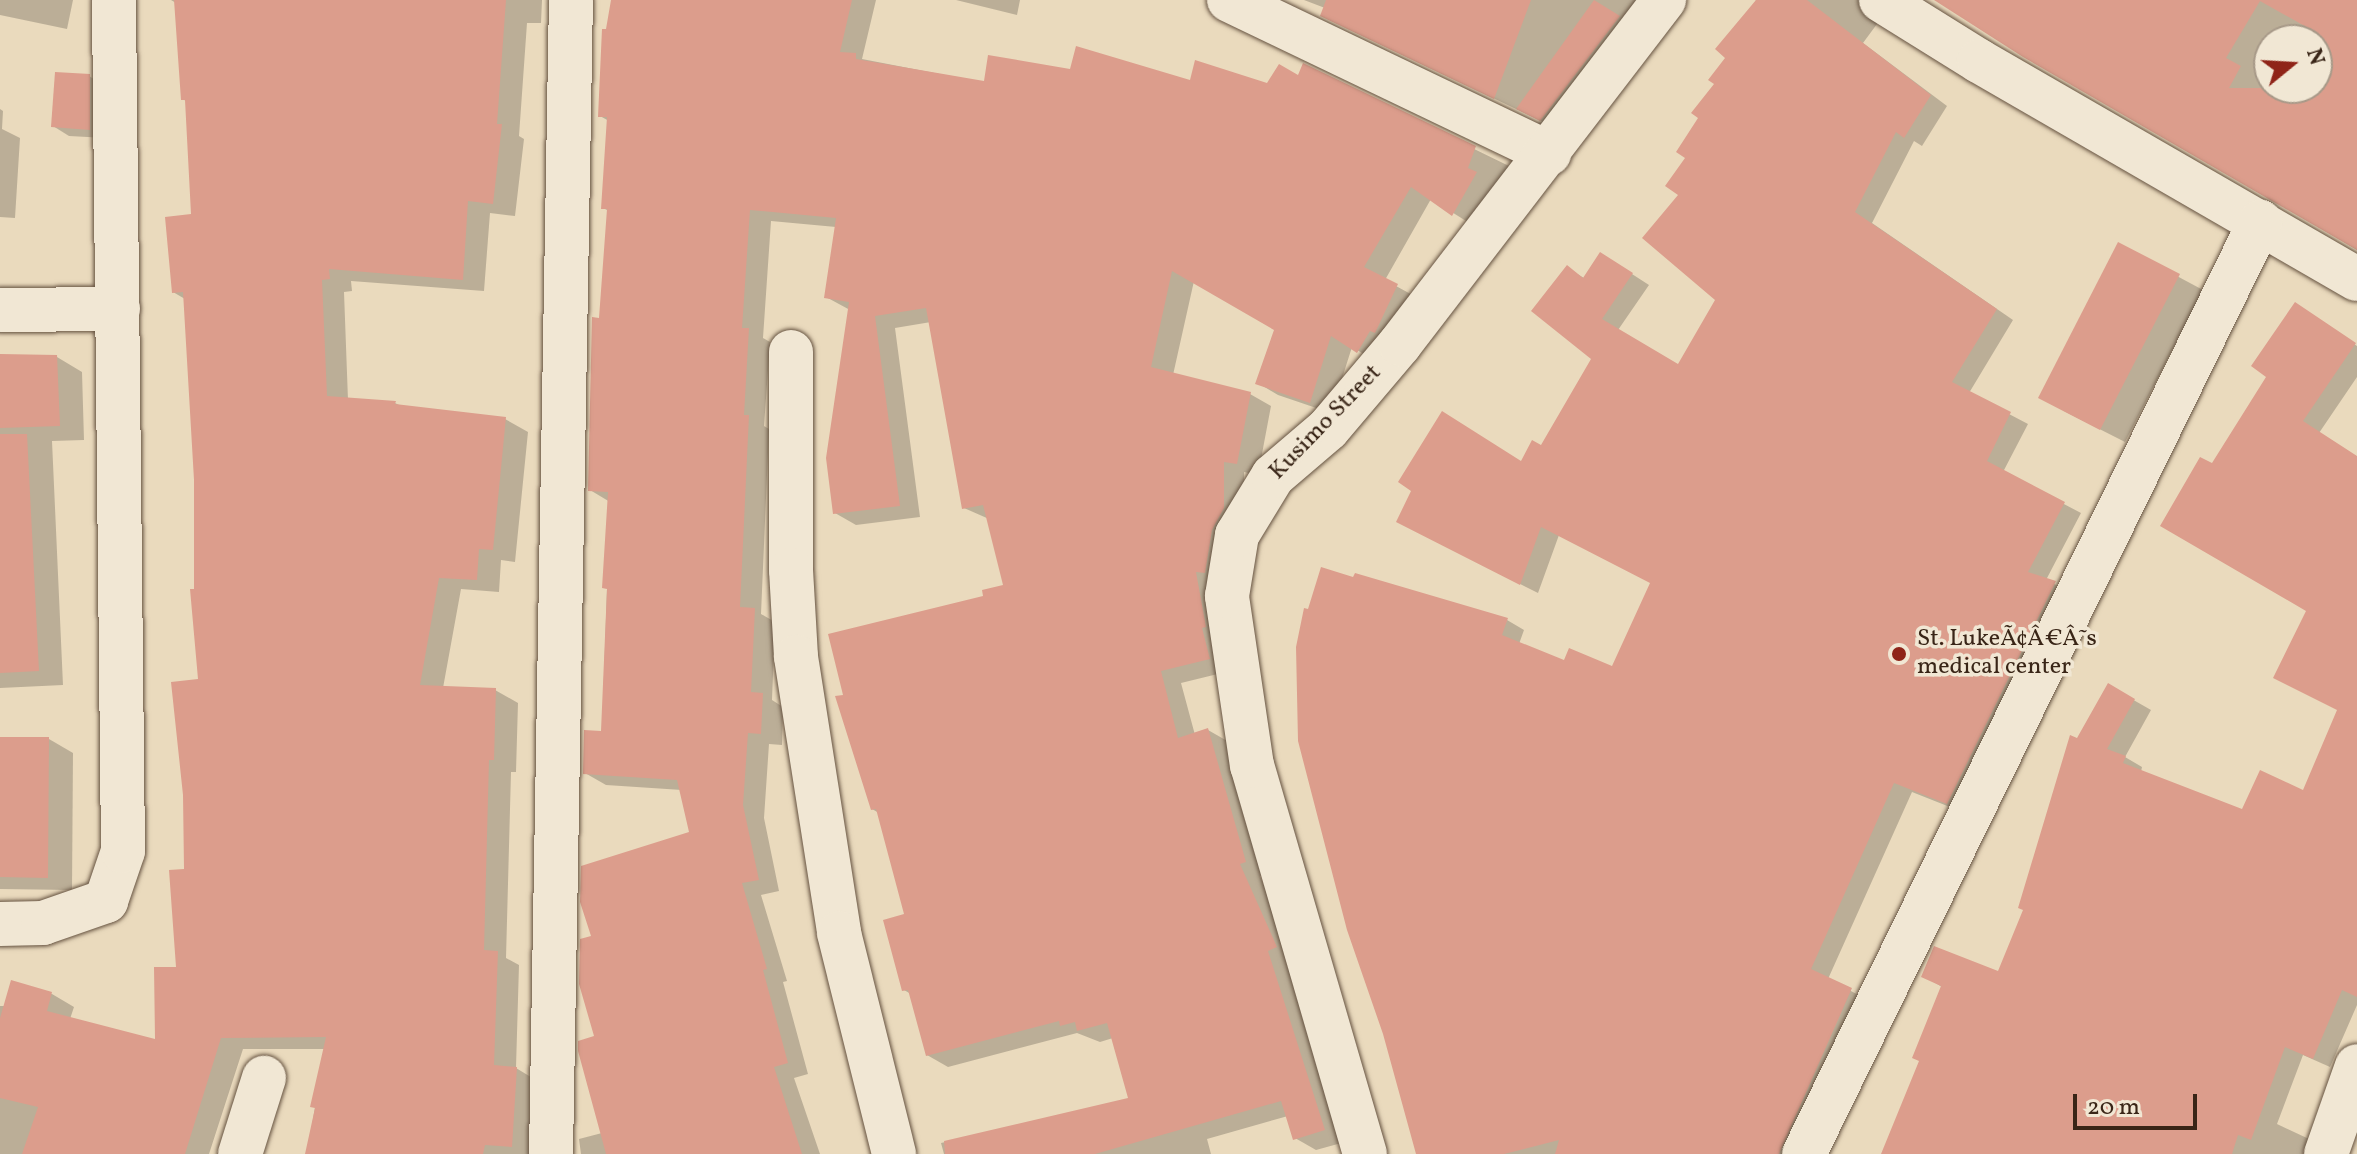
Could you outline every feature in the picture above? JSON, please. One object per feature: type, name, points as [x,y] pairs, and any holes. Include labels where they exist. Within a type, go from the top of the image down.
[{"type":"street","points":[[0,924],[43,923],[106,901],[123,851],[114,0]]},
{"type":"street","points":[[551,1154],[571,0]]},
{"type":"street","points":[[1229,0],[1549,153]]},
{"type":"street","name":"Kusimo Street","points":[[1365,1154],[1347,1101],[1252,766],[1227,596],[1237,535],[1273,476],[1328,429],[1400,344],[1664,0]]},
{"type":"street","points":[[1881,0],[1979,61],[2357,279]]},
{"type":"street","points":[[1804,1154],[2260,222]]},
{"type":"street","points":[[0,310],[118,309]]},
{"type":"street","points":[[791,352],[791,570],[796,657],[839,933],[894,1154]]},
{"type":"street","points":[[2326,1154],[2357,1066]]},
{"type":"street","points":[[240,1154],[264,1078]]},
{"type":"building","points":[[174,0],[506,0],[497,124],[502,124],[493,204],[468,201],[463,280],[329,269],[330,279],[322,280],[327,396],[396,401],[395,404],[506,417],[493,550],[479,549],[477,580],[439,578],[420,685],[496,688],[494,760],[489,760],[484,950],[498,951],[494,1065],[517,1067],[512,1147],[485,1145],[483,1154],[305,1154],[315,1108],[310,1107],[326,1037],[221,1038],[185,1154],[22,1154],[38,1107],[0,1098],[0,1018],[11,980],[52,992],[47,1011],[155,1039],[154,967],[176,967],[169,870],[184,869],[183,795],[171,682],[198,679],[190,589],[194,589],[194,480],[183,292],[172,293],[165,217],[191,214],[185,100],[181,100]]},
{"type":"building","points":[[611,0],[852,0],[840,52],[856,53],[856,59],[984,81],[988,55],[1070,69],[1076,46],[1190,80],[1195,60],[1267,83],[1279,64],[1298,75],[1303,63],[1476,146],[1468,168],[1477,172],[1452,216],[1411,187],[1364,267],[1398,284],[1375,333],[1370,331],[1357,353],[1331,336],[1310,403],[1255,384],[1274,330],[1172,271],[1151,367],[1251,392],[1237,464],[1224,462],[1224,508],[1212,530],[1205,573],[1196,572],[1206,627],[1202,628],[1210,659],[1161,671],[1178,738],[1208,728],[1246,862],[1240,864],[1277,947],[1268,951],[1325,1130],[1293,1140],[1281,1101],[1095,1154],[945,1154],[944,1141],[1128,1098],[1107,1023],[1077,1031],[1075,1022],[1060,1026],[1059,1021],[926,1056],[908,990],[902,991],[883,920],[904,914],[876,809],[871,810],[835,696],[843,695],[828,634],[983,596],[982,590],[1003,585],[983,505],[962,509],[926,308],[875,316],[900,506],[833,514],[826,458],[849,302],[824,298],[836,218],[750,210],[742,328],[749,328],[744,415],[749,415],[740,607],[755,608],[751,692],[763,693],[761,734],[748,733],[743,805],[759,880],[742,883],[767,969],[763,970],[788,1063],[774,1067],[802,1154],[606,1154],[578,1051],[578,1041],[594,1036],[579,984],[580,939],[591,936],[580,902],[581,866],[689,832],[677,780],[583,774],[584,730],[601,731],[607,589],[602,588],[608,492],[588,491],[592,317],[599,318],[607,209],[601,209],[607,117],[598,117],[602,29],[606,29]]},
{"type":"building","points":[[1326,0],[1531,0],[1494,99],[1320,16]]},
{"type":"building","points":[[1594,0],[1620,16],[1540,121],[1516,109]]},
{"type":"building","points":[[1756,0],[1807,0],[1931,95],[1904,138],[1896,132],[1855,212],[1997,309],[1952,382],[2011,412],[1987,461],[2065,502],[2028,572],[2056,581],[1947,804],[1894,783],[1811,969],[1852,988],[1779,1154],[1555,1154],[1559,1140],[1504,1154],[1416,1154],[1383,1034],[1347,930],[1298,741],[1296,647],[1304,608],[1308,609],[1321,567],[1353,577],[1355,573],[1508,618],[1502,635],[1564,660],[1569,648],[1612,666],[1650,583],[1541,527],[1520,585],[1396,522],[1411,491],[1398,482],[1442,411],[1521,461],[1532,440],[1541,445],[1591,359],[1531,311],[1567,265],[1583,278],[1600,252],[1633,273],[1602,319],[1678,364],[1715,300],[1642,238],[1678,195],[1665,186],[1685,158],[1676,152],[1698,118],[1691,113],[1714,84],[1708,80],[1725,58],[1715,49]]},
{"type":"building","points":[[1934,0],[2357,0],[2357,250],[2023,57]]},
{"type":"building","points":[[55,72],[90,74],[90,130],[51,127]]},
{"type":"building","points":[[2118,242],[2180,274],[2100,430],[2038,398]]},
{"type":"building","points":[[2295,302],[2356,343],[2303,421],[2357,456],[2357,997],[2342,990],[2313,1059],[2285,1047],[2251,1140],[2238,1135],[2232,1154],[1881,1154],[1919,1061],[1912,1058],[1941,986],[1921,977],[1934,946],[1998,971],[2023,910],[2018,908],[2070,735],[2077,738],[2108,683],[2135,699],[2107,749],[2126,756],[2123,763],[2242,809],[2260,770],[2303,790],[2337,710],[2273,678],[2306,611],[2160,526],[2200,457],[2212,463],[2266,377],[2251,366]]},
{"type":"building","points":[[0,354],[57,355],[60,426],[0,428]]},
{"type":"building","points":[[0,434],[27,434],[39,671],[0,673]]},
{"type":"building","points":[[0,737],[49,737],[48,878],[0,877]]},
{"type":"place","name":"St. LukeÃ¢Â€Â˜s medical center","points":[[1899,654]]}]
